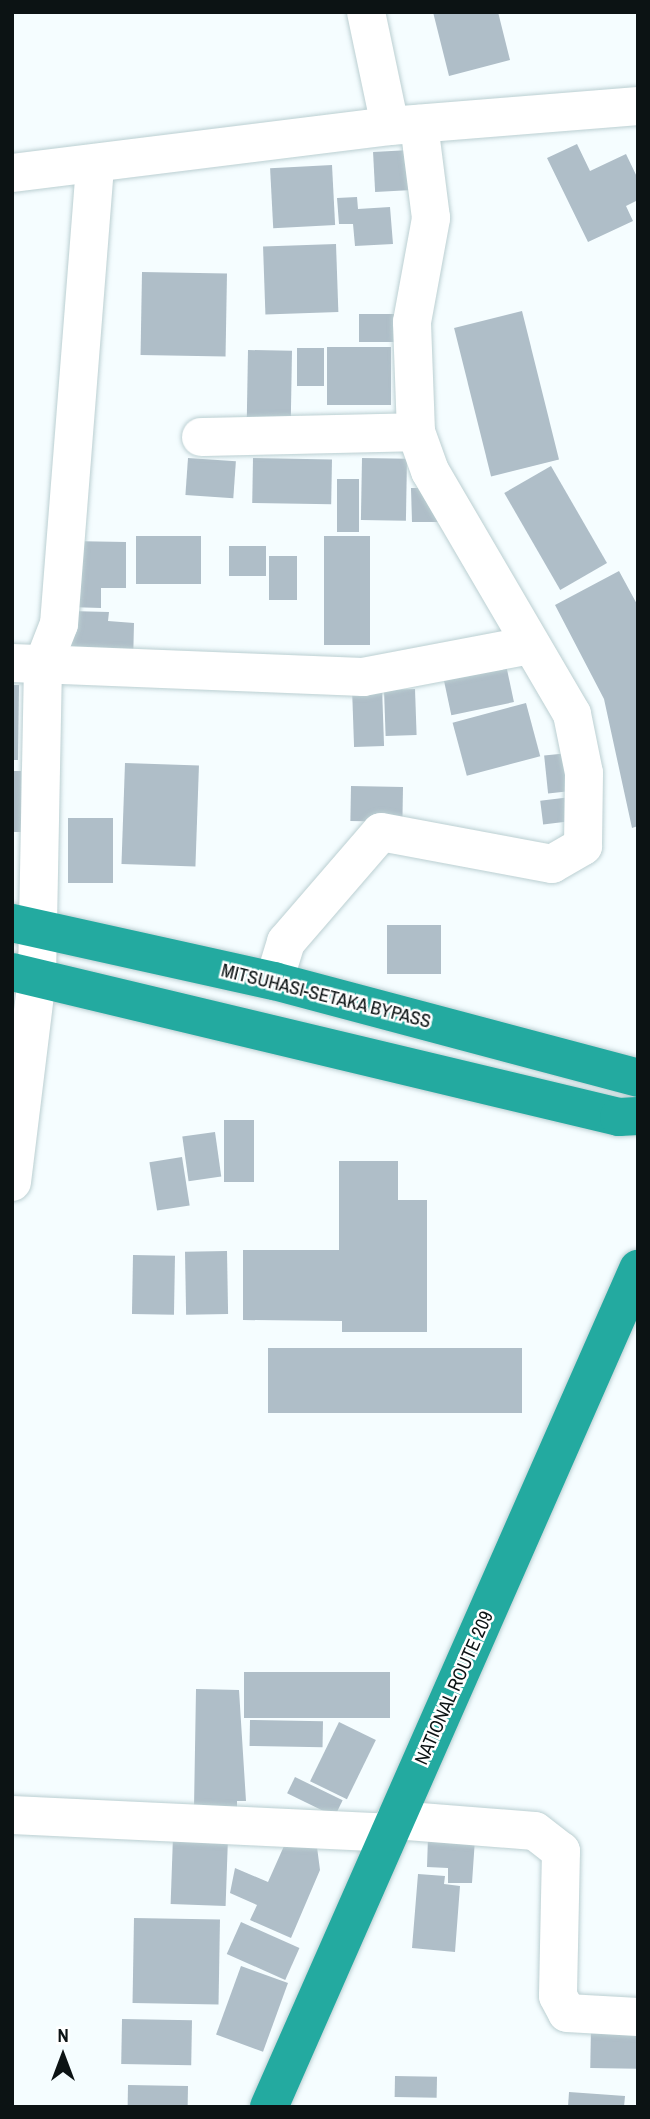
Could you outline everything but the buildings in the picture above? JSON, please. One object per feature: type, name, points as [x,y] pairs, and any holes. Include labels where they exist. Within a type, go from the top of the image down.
[{"type":"highway","name":"MITSUHASI-SETAKA BYPASS","points":[[25,926],[274,981],[638,1078]]},
{"type":"highway","points":[[24,974],[619,1117],[638,1116]]},
{"type":"highway","name":"NATIONAL ROUTE 209","points":[[269,2107],[638,1269]]},
{"type":"street","points":[[274,981],[286,942],[381,832],[552,864],[583,846],[584,773],[572,714],[430,471],[416,432],[412,322],[431,218],[405,125],[366,12]]},
{"type":"street","points":[[12,173],[405,125],[638,106]]},
{"type":"street","points":[[12,1182],[24,974],[28,664],[59,624],[95,164]]},
{"type":"street","points":[[201,436],[416,432]]},
{"type":"street","points":[[28,664],[363,677],[530,645]]},
{"type":"street","points":[[12,1815],[536,1831],[561,1851],[558,1996],[568,2013],[638,2017]]}]
